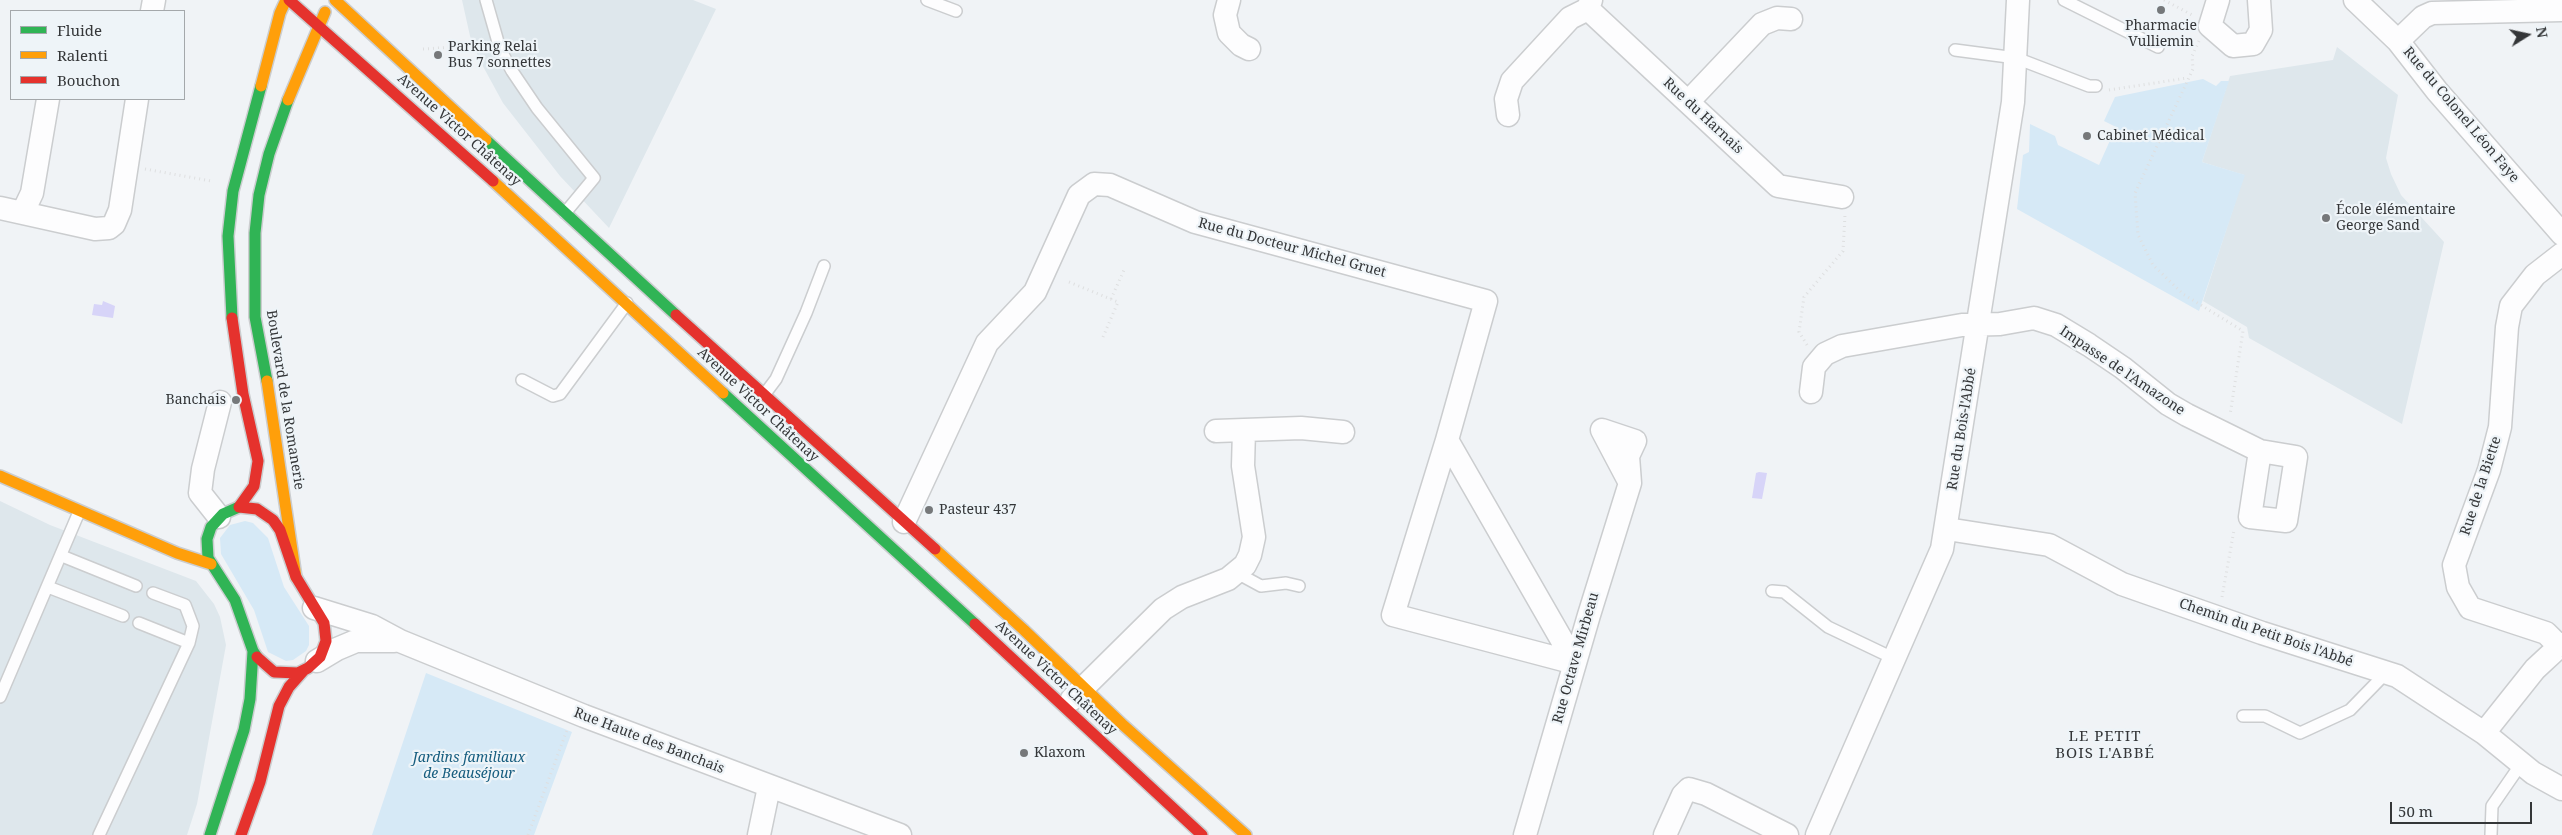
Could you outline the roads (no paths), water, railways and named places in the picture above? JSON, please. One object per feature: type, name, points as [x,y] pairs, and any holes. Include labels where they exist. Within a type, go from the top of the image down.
[{"type":"main road","name":"Avenue Victor Châtenay","points":[[288,0],[433,126],[557,223],[642,284],[904,522],[964,595],[1066,706],[1202,835]]},
{"type":"main road","name":"Boulevard de la Romanerie","points":[[288,0],[280,13],[246,193],[255,233],[255,317],[273,410],[296,578]]},
{"type":"main road","name":"Boulevard de la Romanerie","points":[[239,508],[254,486],[258,470],[230,307],[228,236],[330,0]]},
{"type":"main road","name":"Avenue Victor Châtenay","points":[[335,0],[557,223],[626,303],[964,595],[1086,686],[1122,724],[1246,835]]},
{"type":"main road","points":[[0,476],[80,512],[211,564]]},
{"type":"main road","points":[[196,530],[239,508],[257,509],[273,520],[280,530],[296,578],[324,623],[326,635],[325,646],[310,666],[289,687],[278,706],[260,782],[241,835]]},
{"type":"main road","points":[[216,519],[206,539],[206,552],[211,564],[235,600],[253,651],[264,666],[274,672],[292,674],[310,666]]},
{"type":"main road","points":[[147,538],[170,536]]},
{"type":"main road","points":[[210,835],[244,730],[250,699],[253,651]]},
{"type":"street","points":[[1229,0],[1225,14],[1229,32],[1241,45],[1249,49]]},
{"type":"street","name":"Rue du Bois-l'Abbé","points":[[1817,835],[1937,565],[1947,530],[2014,102],[2018,0]]},
{"type":"street","points":[[2218,0],[2210,26],[2233,46],[2253,44],[2261,30],[2259,0]]},
{"type":"street","name":"Rue du Colonel Léon Faye","points":[[2355,0],[2398,41],[2437,91],[2562,234]]},
{"type":"street","points":[[1508,115],[1506,99],[1512,81],[1570,18],[1590,4]]},
{"type":"street","name":"Rue du Harnais","points":[[1590,4],[1688,102],[1778,186],[1843,205]]},
{"type":"street","points":[[2398,41],[2423,17],[2432,13],[2562,10]]},
{"type":"street","points":[[1688,102],[1762,24],[1777,18],[1791,19]]},
{"type":"street","points":[[24,212],[32,193],[48,100]]},
{"type":"street","points":[[0,208],[95,229],[109,228],[114,224],[120,210],[137,100]]},
{"type":"street","name":"Rue du Docteur Michel Gruet","points":[[904,522],[988,343],[1035,292],[1079,195],[1094,184],[1110,185],[1195,222],[1486,301],[1447,440]]},
{"type":"street","name":"Rue de la Biette","points":[[2560,645],[2546,633],[2470,608],[2458,587],[2454,565],[2489,470],[2500,427],[2507,327],[2511,306],[2535,275],[2562,254]]},
{"type":"street","name":"Impasse de l'Amazone","points":[[1811,392],[1814,368],[1825,354],[1833,349],[1962,325],[2000,324],[2034,318],[2056,325],[2123,368],[2168,404],[2260,451]]},
{"type":"street","points":[[216,519],[200,493],[203,469],[220,402]]},
{"type":"street","points":[[1216,431],[1301,428],[1343,432]]},
{"type":"street","points":[[1066,706],[1163,608],[1182,597],[1237,573],[1250,555],[1254,537],[1243,466],[1244,430]]},
{"type":"street","points":[[1447,440],[1393,615],[1575,663]]},
{"type":"street","points":[[1447,440],[1575,663]]},
{"type":"street","name":"Rue Octave Mirbeau","points":[[1525,835],[1630,483]]},
{"type":"street","name":"Chemin du Petit Bois l'Abbé","points":[[1947,530],[2048,545],[2122,584],[2262,633],[2397,676],[2484,733],[2532,773],[2562,789]]},
{"type":"street","name":"Rue Haute des Banchais","points":[[314,608],[384,631],[400,642],[769,787],[900,835]]},
{"type":"street","name":"Rue Haute des Banchais","points":[[310,666],[337,649],[356,642],[378,640],[400,642]]},
{"type":"street","points":[[2484,733],[2535,669],[2560,645]]},
{"type":"street","points":[[759,835],[769,787]]},
{"type":"street","points":[[1665,835],[1682,795],[1689,789],[1706,794],[1788,835]]},
{"type":"lane","points":[[486,0],[500,49],[512,71],[537,108],[594,178],[557,223]]},
{"type":"lane","points":[[927,0],[956,11]]},
{"type":"lane","points":[[2064,0],[2158,47]]},
{"type":"lane","points":[[1955,50],[2016,58],[2089,86],[2096,86]]},
{"type":"lane","points":[[764,395],[776,379],[806,313],[824,266]]},
{"type":"lane","points":[[522,380],[553,396],[560,394],[642,284]]},
{"type":"lane","points":[[0,697],[80,512]]},
{"type":"lane","points":[[62,556],[136,586]]},
{"type":"lane","points":[[1237,573],[1261,586],[1286,583],[1299,586]]},
{"type":"lane","points":[[48,587],[123,616]]},
{"type":"lane","points":[[1772,591],[1784,592],[1828,627],[1895,659]]},
{"type":"lane","points":[[99,835],[189,643],[193,626],[185,605],[153,593]]},
{"type":"lane","points":[[139,623],[189,643]]},
{"type":"lane","points":[[2243,716],[2265,716],[2300,733],[2350,710],[2386,673]]},
{"type":"lane","points":[[2492,835],[2492,806],[2521,764]]},
{"type":"water","points":[[103,301],[115,306],[113,318],[92,315],[94,304],[102,305]]},
{"type":"water","points":[[1756,473],[1767,473],[1762,499],[1752,498]]},
{"type":"place","name":"Pharmacie Vulliemin","points":[[2161,10]]},
{"type":"place","name":"Parking Relai Bus 7 sonnettes","points":[[438,55]]},
{"type":"place","name":"Cabinet Médical","points":[[2087,136]]},
{"type":"place","name":"École élémentaire George Sand","points":[[2326,218]]},
{"type":"place","name":"Banchais","points":[[236,400]]},
{"type":"place","name":"Pasteur 437","points":[[929,510]]},
{"type":"place","name":"Klaxom","points":[[1024,753]]},
{"type":"district","name":"LE PETIT BOIS L'ABBÉ","points":[[2105,746]]},
{"type":"park label","name":"Jardins familiaux de Beauséjour","points":[[469,766]]}]
